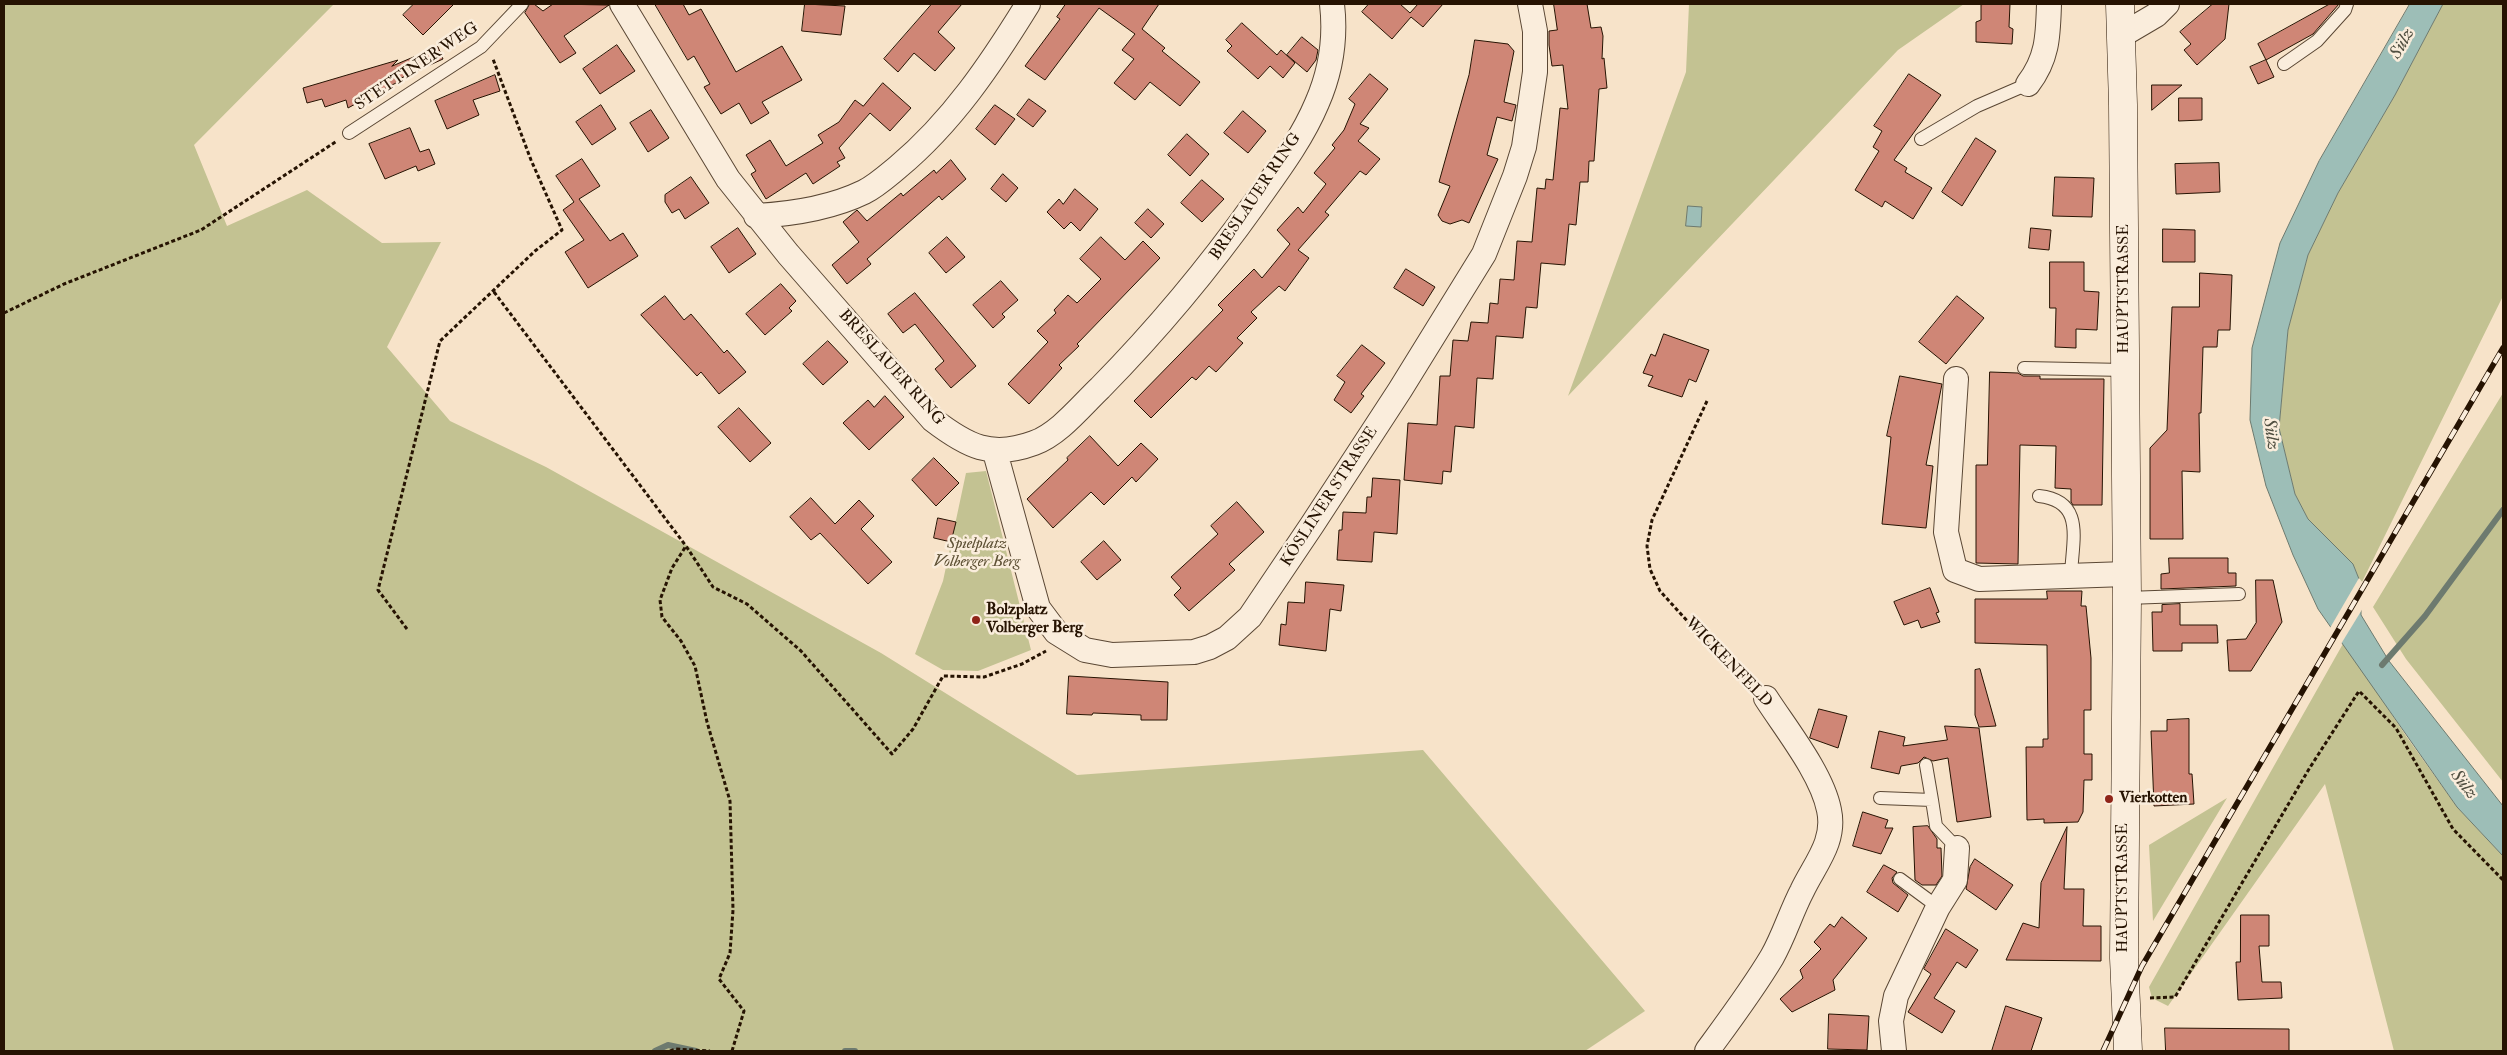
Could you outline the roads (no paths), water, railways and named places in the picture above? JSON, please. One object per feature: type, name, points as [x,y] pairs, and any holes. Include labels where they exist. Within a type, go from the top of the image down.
[{"type":"main road","name":"HAUPTSTRASSE","points":[[2120,4],[2122,35],[2126,586],[2124,958],[2128,1051]]},
{"type":"street","name":"BRESLAUER RING","points":[[622,4],[728,179],[756,216],[933,420],[967,442],[995,452],[1036,443],[1054,431],[1129,359],[1223,249],[1275,175],[1317,104],[1328,72],[1332,49],[1334,26],[1332,4]]},
{"type":"street","points":[[756,216],[784,214],[838,203],[879,183],[932,136],[958,108],[999,51],[1028,4]]},
{"type":"street","name":"KÖSLINER STRASSE","points":[[995,452],[1038,608],[1056,632],[1067,641],[1086,650],[1112,655],[1194,652],[1210,647],[1227,638],[1250,617],[1400,390],[1484,254],[1512,184],[1524,147],[1535,72],[1535,31],[1530,4]]},
{"type":"street","points":[[2028,84],[2037,72],[2048,41],[2049,4]]},
{"type":"street","points":[[2122,35],[2156,15],[2167,4]]},
{"type":"street","points":[[1956,379],[1946,532],[1954,570],[1979,579],[2071,576],[2126,586]]},
{"type":"street","name":"WICKENFELD","points":[[1707,1051],[1772,956],[1803,889],[1820,863],[1830,832],[1830,812],[1825,793],[1800,748],[1766,698]]},
{"type":"street","points":[[1894,1051],[1891,1021],[1896,996],[1938,907],[1955,880],[1957,848]]},
{"type":"lane","name":"STETTINER WEG","points":[[349,133],[486,42],[522,4]]},
{"type":"lane","points":[[2284,64],[2317,40],[2345,10],[2347,4]]},
{"type":"lane","points":[[1921,139],[1977,106],[2028,84]]},
{"type":"lane","points":[[2024,368],[2125,370]]},
{"type":"lane","points":[[2039,496],[2060,501],[2069,511],[2073,527],[2071,576]]},
{"type":"lane","points":[[2126,586],[2239,594]]},
{"type":"lane","points":[[1926,765],[1936,826],[1957,848]]},
{"type":"lane","points":[[1880,798],[1932,800]]},
{"type":"lane","points":[[1900,878],[1938,907]]},
{"type":"water","name":"Sülz","points":[[2410,4],[2443,4],[2395,95],[2338,193],[2308,255],[2288,330],[2279,428],[2295,494],[2308,519],[2353,564],[2361,584],[2361,615],[2389,661],[2503,806],[2503,856],[2457,807],[2318,609],[2293,555],[2266,486],[2250,420],[2252,348],[2280,243],[2319,161]]},
{"type":"water","points":[[1688,206],[1702,207],[1701,227],[1686,226]]},
{"type":"waterway","points":[[2382,665],[2425,616],[2503,510]]},
{"type":"waterway","points":[[655,1051],[668,1045],[696,1051]]},
{"type":"waterway","points":[[845,1051],[855,1051]]},
{"type":"railway","points":[[2103,1051],[2142,966],[2503,348]]},
{"type":"place","name":"Bolzplatz Volberger Berg","points":[[976,620]]},
{"type":"place","name":"Vierkotten","points":[[2109,799]]},
{"type":"park label","name":"Spielplatz Volberger Berg","points":[[977,554]]}]
